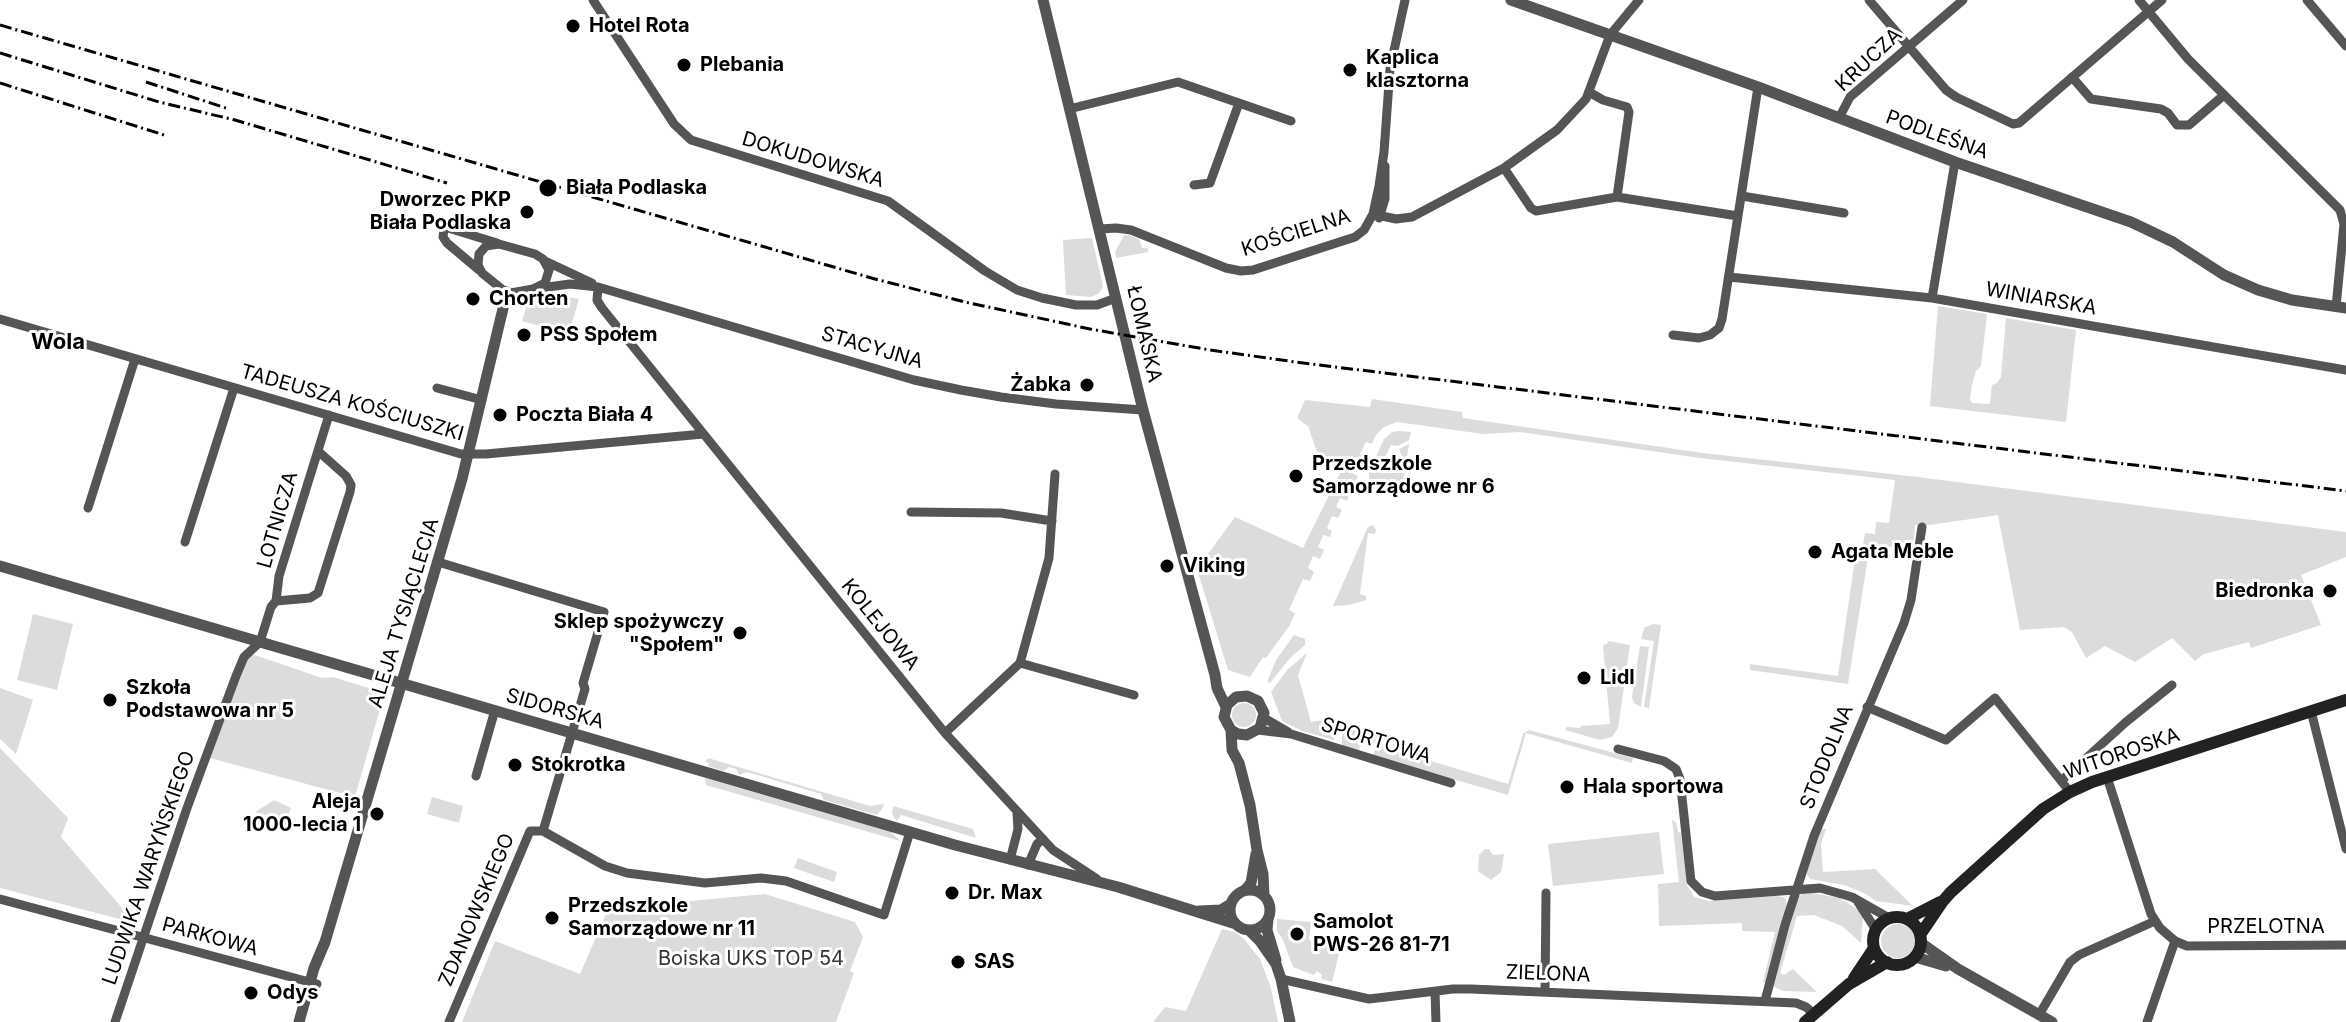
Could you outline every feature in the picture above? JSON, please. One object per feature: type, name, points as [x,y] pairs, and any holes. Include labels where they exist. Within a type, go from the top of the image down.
[{"type":"main road","name":"WITOROSKA","points":[[1907,919],[1943,901],[2065,786],[2107,777],[2346,700]]},
{"type":"main road","name":"WITOROSKA","points":[[1921,939],[1943,901]]},
{"type":"main road","points":[[1849,984],[1874,948],[1876,930],[1889,918],[1907,919],[1913,923],[1921,939],[1915,957],[1901,964],[1887,962],[1874,948]]},
{"type":"main road","points":[[1809,1018],[1849,984],[1887,962]]},
{"type":"street","name":"DOKUDOWSKA","points":[[593,0],[674,124],[691,140],[888,201],[985,271],[1017,290],[1076,305],[1097,305],[1116,298]]},
{"type":"street","name":"ŁOMASKA","points":[[1043,0],[1143,410],[1217,688],[1226,707]]},
{"type":"street","points":[[1377,215],[1390,69],[1405,0]]},
{"type":"street","name":"PODLEŚNA","points":[[1511,0],[1758,87],[1955,162],[2146,228],[2224,275],[2258,290],[2292,300],[2341,308]]},
{"type":"street","name":"KOŚCIELNA","points":[[1100,229],[1131,230],[1226,268],[1241,271],[1253,270],[1355,237],[1375,224],[1377,215],[1396,219],[1412,217],[1504,168],[1569,119],[1589,92],[1610,35],[1639,0]]},
{"type":"street","points":[[1869,0],[1946,90],[2007,123],[2019,123],[2162,0]]},
{"type":"street","name":"KRUCZA","points":[[1839,118],[1850,97],[1963,0]]},
{"type":"street","points":[[2139,0],[2188,59],[2340,210],[2344,224],[2341,308]]},
{"type":"street","points":[[2307,0],[2346,46]]},
{"type":"street","points":[[2072,77],[2091,99],[2161,109],[2177,125],[2189,125],[2224,95]]},
{"type":"street","points":[[1069,109],[1178,82],[1291,121]]},
{"type":"street","points":[[1673,335],[1699,338],[1719,328],[1758,87]]},
{"type":"street","points":[[1589,92],[1627,107],[1629,112],[1617,197]]},
{"type":"street","points":[[1194,185],[1210,183],[1239,103]]},
{"type":"street","points":[[1932,298],[1955,162]]},
{"type":"street","points":[[1504,168],[1536,211],[1617,197],[1738,216]]},
{"type":"street","points":[[1742,196],[1844,213]]},
{"type":"street","points":[[444,229],[535,254],[545,261],[549,270],[542,285],[507,292],[447,243],[443,237],[444,229]]},
{"type":"street","points":[[482,273],[477,262],[479,254],[486,246],[499,244]]},
{"type":"street","name":"STACYJNA","points":[[545,261],[598,287],[914,380],[1001,397],[1143,410]]},
{"type":"street","name":"WINIARSKA","points":[[1729,277],[1932,298],[2346,370]]},
{"type":"street","name":"STACYJNA","points":[[533,289],[570,284],[598,287]]},
{"type":"street","name":"KOLEJOWA","points":[[598,287],[599,304],[703,434],[945,733],[1043,839],[1061,856],[1101,883],[1236,924]]},
{"type":"street","name":"ALEJA TYSIĄCLECIA","points":[[306,1022],[325,942],[469,454],[507,292]]},
{"type":"street","name":"TADEUSZA KOŚCIUSZKI","points":[[0,319],[450,451],[469,454],[703,434]]},
{"type":"street","points":[[88,508],[135,359]]},
{"type":"street","points":[[185,542],[234,388]]},
{"type":"street","points":[[437,388],[482,400]]},
{"type":"street","name":"LOTNICZA","points":[[260,642],[271,607],[276,601],[279,576],[329,415]]},
{"type":"street","name":"LOTNICZA","points":[[276,601],[310,598],[318,593],[350,492],[351,485],[346,476],[318,451]]},
{"type":"street","points":[[945,733],[1020,663],[1049,558],[1055,474]]},
{"type":"street","points":[[911,512],[1001,513],[1052,521]]},
{"type":"street","name":"STODOLNA","points":[[1765,1001],[1814,836],[1904,623],[1911,600],[1922,527]]},
{"type":"street","name":"ZDANOWSKIEGO","points":[[438,562],[604,612],[543,831],[530,831],[449,1022]]},
{"type":"street","name":"SIDORSKA","points":[[0,566],[910,832],[1101,883]]},
{"type":"street","name":"LUDWIKA WARYŃSKIEGO","points":[[115,1022],[236,676],[244,657],[260,642]]},
{"type":"street","points":[[1020,663],[1134,695]]},
{"type":"street","points":[[1215,675],[1239,696]]},
{"type":"street","name":"WITOROSKA","points":[[2065,786],[2126,722],[2172,685]]},
{"type":"street","points":[[1239,763],[1241,748],[1264,718],[1263,709],[1258,701],[1247,696],[1231,700],[1226,707],[1225,722],[1238,734],[1252,732]]},
{"type":"street","points":[[1867,707],[1946,740],[1995,698],[2065,786]]},
{"type":"street","points":[[476,776],[495,710]]},
{"type":"street","points":[[2311,711],[2342,817],[2346,849]]},
{"type":"street","name":"SPORTOWA","points":[[1264,718],[1291,734],[1451,783]]},
{"type":"street","points":[[1231,730],[1232,750],[1239,763],[1250,805],[1264,896],[1269,906],[1267,930],[1290,1022]]},
{"type":"street","name":"SPORTOWA","points":[[1252,732],[1291,734]]},
{"type":"street","points":[[1618,749],[1664,761],[1676,769],[1680,779],[1691,881],[1697,889],[1715,896],[1796,889],[1831,890],[1856,899],[1889,918]]},
{"type":"street","points":[[2107,777],[2155,921],[2175,941],[2147,1022]]},
{"type":"street","points":[[1010,860],[1018,829],[1017,813]]},
{"type":"street","points":[[543,831],[605,866],[627,873],[705,883],[761,878],[786,881],[884,915],[910,832]]},
{"type":"street","points":[[1028,865],[1037,844],[1043,839]]},
{"type":"street","points":[[1257,850],[1253,878],[1249,887],[1234,898],[1231,915],[1236,924],[1249,930],[1260,941],[1276,964]]},
{"type":"street","points":[[1244,891],[1254,891],[1264,896]]},
{"type":"street","points":[[1545,992],[1546,893]]},
{"type":"street","name":"PARKOWA","points":[[0,899],[314,984]]},
{"type":"street","points":[[1856,899],[1876,930]]},
{"type":"street","name":"KOLEJOWA","points":[[1198,911],[1221,910],[1231,904]]},
{"type":"street","points":[[1249,930],[1261,927],[1269,917]]},
{"type":"street","points":[[2039,1015],[2070,962],[2155,921]]},
{"type":"street","points":[[1921,939],[1958,969],[2052,1022]]},
{"type":"street","name":"PRZELOTNA","points":[[2175,941],[2187,946],[2346,945]]},
{"type":"street","points":[[1915,957],[1958,969]]},
{"type":"street","name":"ZIELONA","points":[[1281,979],[1369,999],[1453,989],[1796,1003],[1806,1007],[1809,1018]]},
{"type":"street","name":"ALEJA TYSIĄCLECIA","points":[[299,1022],[314,984]]},
{"type":"street","points":[[1435,992],[1436,1022]]},
{"type":"green space","points":[[1124,235],[1139,239],[1142,248],[1148,248],[1148,252],[1116,258],[1115,252]]},
{"type":"green space","points":[[1092,238],[1102,289],[1091,297],[1066,295],[1063,240]]},
{"type":"green space","points":[[563,296],[579,299],[569,334],[522,321],[527,304]]},
{"type":"green space","points":[[1938,306],[1987,314],[1981,366],[1972,385],[1972,403],[1990,403],[1992,385],[2001,377],[2006,318],[2076,330],[2066,422],[1930,406]]},
{"type":"green space","points":[[1372,399],[1462,412],[1463,418],[1703,453],[2346,532],[2346,557],[2301,575],[2321,625],[2251,648],[2249,642],[2204,654],[2195,661],[2172,638],[2135,662],[2105,646],[2086,658],[2072,632],[2064,627],[2020,630],[1998,515],[1915,525],[1913,550],[1870,544],[1848,684],[1750,670],[1750,664],[1838,676],[1857,545],[1863,545],[1865,533],[1875,534],[1876,522],[1889,523],[1895,480],[1700,458],[1520,432],[1483,434],[1397,422],[1384,427],[1372,444],[1366,442],[1360,454],[1366,457],[1364,463],[1357,461],[1352,473],[1358,476],[1355,482],[1348,480],[1343,492],[1349,495],[1347,501],[1340,498],[1336,507],[1342,510],[1338,518],[1332,516],[1327,528],[1332,531],[1330,537],[1323,535],[1318,547],[1324,550],[1320,559],[1313,556],[1308,568],[1314,572],[1310,581],[1303,579],[1289,610],[1295,613],[1290,625],[1250,677],[1228,670],[1197,569],[1235,517],[1303,548],[1344,465],[1317,452],[1308,426],[1297,418],[1305,400],[1370,407]]},
{"type":"green space","points":[[1392,432],[1411,432],[1409,440],[1398,446],[1391,445],[1379,469],[1398,472],[1402,456],[1399,449],[1409,444],[1403,483],[1396,482],[1389,488],[1374,485],[1369,479],[1369,472],[1384,439]]},
{"type":"green space","points":[[1373,525],[1376,530],[1375,534],[1368,533],[1360,594],[1366,596],[1366,600],[1333,606],[1368,527]]},
{"type":"green space","points":[[33,614],[73,624],[57,690],[17,680]]},
{"type":"green space","points":[[1661,625],[1649,708],[1644,707],[1654,641],[1641,639],[1644,628]]},
{"type":"green space","points":[[1294,635],[1305,639],[1305,645],[1270,683],[1267,682],[1276,660]]},
{"type":"green space","points":[[1608,641],[1630,645],[1618,728],[1612,737],[1600,740],[1565,730],[1567,727],[1610,724],[1603,645]]},
{"type":"green space","points":[[1640,646],[1649,647],[1641,707],[1634,703],[1632,697]]},
{"type":"green space","points":[[1307,653],[1298,675],[1311,722],[1337,721],[1334,740],[1302,731],[1282,721],[1271,692],[1287,670]]},
{"type":"green space","points":[[255,655],[322,678],[333,677],[375,690],[380,709],[355,797],[206,757],[244,657]]},
{"type":"green space","points":[[0,688],[33,700],[16,754],[0,739]]},
{"type":"green space","points":[[1239,703],[1249,703],[1256,710],[1256,720],[1249,727],[1239,727],[1232,720],[1232,710]]},
{"type":"green space","points":[[1344,724],[1385,735],[1384,747],[1508,784],[1523,734],[1529,730],[1633,758],[1632,763],[1526,733],[1508,795],[1373,756],[1376,744],[1363,740],[1358,752],[1342,747]]},
{"type":"green space","points":[[0,748],[68,818],[61,837],[135,923],[0,888]]},
{"type":"green space","points":[[708,758],[870,806],[884,804],[877,815],[824,800],[821,794],[747,772],[739,775],[736,769],[729,767],[724,771],[708,766],[709,763],[705,762]]},
{"type":"green space","points":[[705,778],[891,832],[900,841],[706,785]]},
{"type":"green space","points":[[432,797],[463,806],[459,823],[427,814]]},
{"type":"green space","points":[[274,800],[291,808],[286,822],[255,812]]},
{"type":"green space","points":[[893,806],[973,829],[976,838],[901,815],[897,821],[892,814]]},
{"type":"green space","points":[[1672,820],[1681,833],[1687,885],[1694,897],[1708,901],[1776,896],[1786,900],[1787,907],[1766,983],[1763,982],[1775,932],[1742,931],[1742,923],[1659,926],[1658,884],[1679,882]]},
{"type":"green space","points":[[1821,829],[1826,829],[1821,844],[1823,872],[1875,869],[1913,906],[1876,901],[1844,885],[1810,879],[1805,871]]},
{"type":"green space","points":[[1659,832],[1664,874],[1553,886],[1548,844]]},
{"type":"green space","points":[[1485,849],[1493,855],[1504,854],[1501,872],[1491,880],[1478,871],[1479,855]]},
{"type":"green space","points":[[798,858],[837,872],[834,882],[794,868]]},
{"type":"green space","points":[[1803,893],[1839,898],[1857,909],[1863,916],[1861,943],[1842,926],[1814,915],[1797,916],[1780,973],[1784,975],[1793,969],[1817,992],[1783,991],[1773,986],[1797,898]]},
{"type":"green space","name":"Boiska UKS TOP 54","points":[[765,894],[855,922],[863,937],[836,1022],[462,1022],[495,941],[580,974],[613,898],[690,901]]},
{"type":"green space","points":[[1277,919],[1311,922],[1309,940],[1340,950],[1332,982],[1321,979],[1322,975],[1317,971],[1314,975],[1293,967],[1277,931]]},
{"type":"green space","points":[[1898,924],[1910,929],[1915,941],[1910,953],[1898,958],[1886,953],[1881,941],[1886,929]]},
{"type":"green space","points":[[1222,929],[1243,938],[1260,959],[1271,988],[1278,1022],[1153,1022],[1165,1007],[1186,1011]]},
{"type":"railway","points":[[0,25],[875,279],[1090,329],[1303,363],[2346,491]]},
{"type":"railway","points":[[0,53],[159,102],[235,120],[447,183]]},
{"type":"railway","points":[[146,82],[226,108]]},
{"type":"railway","points":[[0,83],[164,135]]},
{"type":"place","name":"Hotel Rota","points":[[573,26]]},
{"type":"place","name":"Plebania","points":[[684,65]]},
{"type":"place","name":"Kaplica klasztorna","points":[[1350,70]]},
{"type":"place","name":"Biała Podlaska","points":[[548,188]]},
{"type":"place","name":"Dworzec PKP Biała Podlaska","points":[[527,212]]},
{"type":"place","name":"Chorten","points":[[473,299]]},
{"type":"place","name":"PSS Społem","points":[[524,335]]},
{"type":"place","name":"Żabka","points":[[1087,385]]},
{"type":"place","name":"Poczta Biała 4","points":[[500,415]]},
{"type":"place","name":"Przedszkole Samorządowe nr 6","points":[[1296,476]]},
{"type":"place","name":"Agata Meble","points":[[1815,552]]},
{"type":"place","name":"Viking","points":[[1167,566]]},
{"type":"place","name":"Biedronka","points":[[2330,591]]},
{"type":"place","name":"Sklep spożywczy \"Społem\"","points":[[740,633]]},
{"type":"place","name":"Lidl","points":[[1584,678]]},
{"type":"place","name":"Szkoła Podstawowa nr 5","points":[[110,700]]},
{"type":"place","name":"Stokrotka","points":[[515,765]]},
{"type":"place","name":"Hala sportowa","points":[[1567,787]]},
{"type":"place","name":"Aleja 1000-lecia 1","points":[[377,814]]},
{"type":"place","name":"Dr. Max","points":[[952,893]]},
{"type":"place","name":"Przedszkole Samorządowe nr 11","points":[[552,918]]},
{"type":"place","name":"Samolot PWS-26 81-71","points":[[1297,934]]},
{"type":"place","name":"SAS","points":[[958,962]]},
{"type":"place","name":"Odys","points":[[251,993]]},
{"type":"district","name":"Wola","points":[[58,342]]}]
